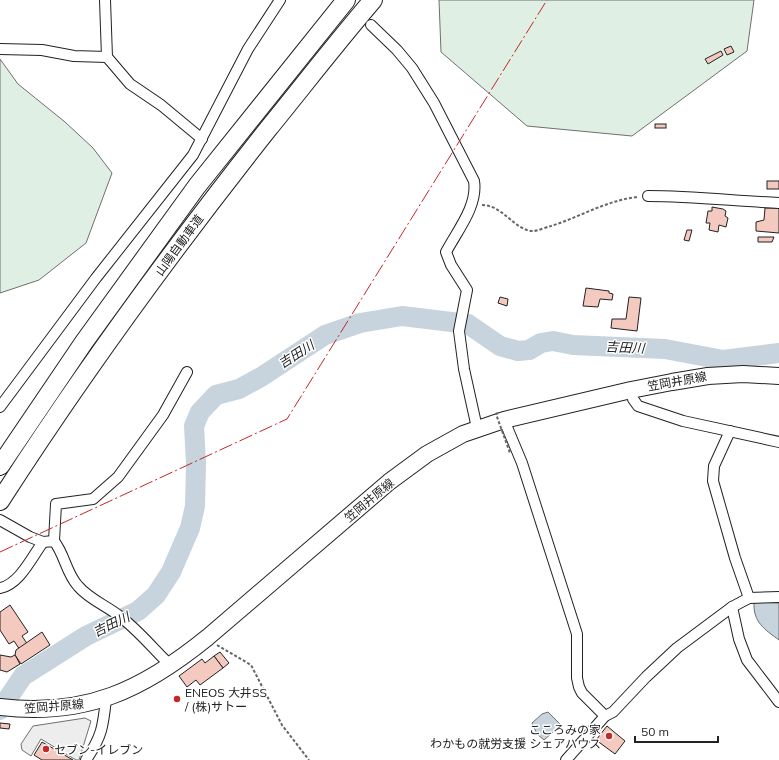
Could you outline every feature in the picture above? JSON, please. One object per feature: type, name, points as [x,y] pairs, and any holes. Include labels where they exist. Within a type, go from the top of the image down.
[{"type":"highway","name":"山陽自動車道","points":[[0,466],[84,342],[197,186],[346,0]]},
{"type":"highway","name":"山陽自動車道","points":[[0,501],[86,371],[208,205],[347,30],[373,0]]},
{"type":"main road","name":"笠岡井原線","points":[[0,707],[20,709],[74,706],[106,699],[134,687],[168,667],[208,637],[389,482],[426,454],[501,417],[631,390],[708,376],[743,374],[779,376]]},
{"type":"street","points":[[105,0],[107,57],[130,84],[161,105],[202,139]]},
{"type":"street","points":[[0,407],[87,290],[193,155],[248,49],[280,0]]},
{"type":"street","points":[[371,26],[397,50],[412,68],[434,103],[474,181],[476,191],[471,206],[446,252],[451,265],[466,290],[463,315],[459,331],[464,369],[477,428]]},
{"type":"street","points":[[0,49],[42,50],[74,56],[107,57]]},
{"type":"street","points":[[648,196],[682,196],[727,201],[779,203]]},
{"type":"street","points":[[168,667],[165,660],[119,615],[93,600],[79,588],[72,578],[63,555],[54,540],[56,504],[93,499],[118,477],[163,415],[187,372]]},
{"type":"street","points":[[631,390],[633,399],[638,406],[683,421],[779,442]]},
{"type":"street","points":[[501,417],[522,463],[577,634],[577,678],[579,687],[582,693],[604,716]]},
{"type":"street","points":[[730,431],[714,466],[713,481],[735,558],[749,598]]},
{"type":"street","points":[[0,520],[30,537],[43,542],[54,540]]},
{"type":"street","points":[[0,588],[6,586],[17,578],[43,542]]},
{"type":"street","points":[[566,760],[604,716],[613,712],[646,677],[678,648],[732,607],[749,598],[779,597]]},
{"type":"street","points":[[732,607],[740,640],[747,660],[779,702]]},
{"type":"street","points":[[86,760],[103,727],[106,699]]},
{"type":"path","points":[[471,206],[484,204],[496,207],[521,226],[533,231],[558,224],[620,199],[648,196]]},
{"type":"path","points":[[501,417],[496,414],[510,453]]},
{"type":"path","points":[[208,637],[222,649],[251,665],[282,725],[309,760]]},
{"type":"green space","points":[[439,0],[754,0],[747,51],[632,136],[527,126],[441,52]]},
{"type":"green space","points":[[0,59],[18,84],[65,122],[93,148],[112,173],[86,243],[39,280],[0,293]]},
{"type":"shaded area","points":[[754,602],[779,603],[779,640],[760,624],[755,615]]},
{"type":"shaded area","points":[[548,712],[561,725],[544,740],[537,734],[532,723],[542,714]]},
{"type":"shaded area","points":[[85,718],[91,721],[79,760],[76,760],[41,739],[31,756],[22,750],[21,744],[33,726]]},
{"type":"building","points":[[731,46],[734,52],[727,55],[724,49]]},
{"type":"building","points":[[721,51],[723,55],[708,64],[705,59]]},
{"type":"building","points":[[655,124],[666,124],[666,128],[655,128]]},
{"type":"building","points":[[767,181],[779,181],[779,189],[767,189]]},
{"type":"building","points":[[712,207],[726,211],[725,216],[728,218],[726,227],[719,225],[718,232],[709,230],[710,223],[706,223],[708,211],[712,211]]},
{"type":"building","points":[[765,208],[779,208],[779,233],[756,231],[756,222],[764,220]]},
{"type":"building","points":[[687,230],[692,230],[689,241],[684,240]]},
{"type":"building","points":[[758,237],[774,237],[772,242],[758,242]]},
{"type":"building","points":[[586,288],[609,291],[609,293],[613,294],[612,300],[600,299],[598,307],[583,306]]},
{"type":"building","points":[[500,297],[508,299],[507,306],[498,303]]},
{"type":"building","points":[[629,297],[641,298],[637,331],[611,328],[612,319],[626,319]]},
{"type":"building","points":[[10,605],[28,632],[22,636],[28,645],[20,650],[14,641],[9,644],[0,630],[0,612]]},
{"type":"building","points":[[42,632],[50,645],[21,664],[15,655],[16,650]]},
{"type":"building","points":[[220,652],[229,663],[223,668],[214,656]]},
{"type":"building","points":[[0,655],[11,657],[15,655],[20,664],[7,672],[0,670]]},
{"type":"building","points":[[214,656],[223,668],[200,685],[196,680],[187,687],[179,676],[202,659],[205,663]]},
{"type":"building","points":[[0,723],[10,724],[9,729],[0,728]]},
{"type":"building","name":"こころみの家 わかもの就労支援 シェアハウス","points":[[607,726],[625,741],[615,754],[596,740]]},
{"type":"building","name":"セブン-イレブン","points":[[42,742],[73,760],[42,760],[34,755]]},
{"type":"waterway","name":"吉田川","points":[[0,710],[23,676],[86,636],[138,611],[156,595],[171,572],[190,528],[195,506],[196,463],[194,426],[200,412],[216,395],[239,389],[261,377],[325,335],[360,323],[402,316],[468,324],[500,346],[518,351],[529,350],[541,343],[553,341],[573,345],[665,349],[723,360],[779,353]]},
{"type":"power","points":[[0,552],[287,419],[547,0]]},
{"type":"place","name":"ENEOS 大井SS / (株)サトー","points":[[177,699]]},
{"type":"place","name":"こころみの家 わかもの就労支援 シェアハウス","points":[[609,736]]},
{"type":"place","name":"セブン-イレブン","points":[[46,749]]}]
